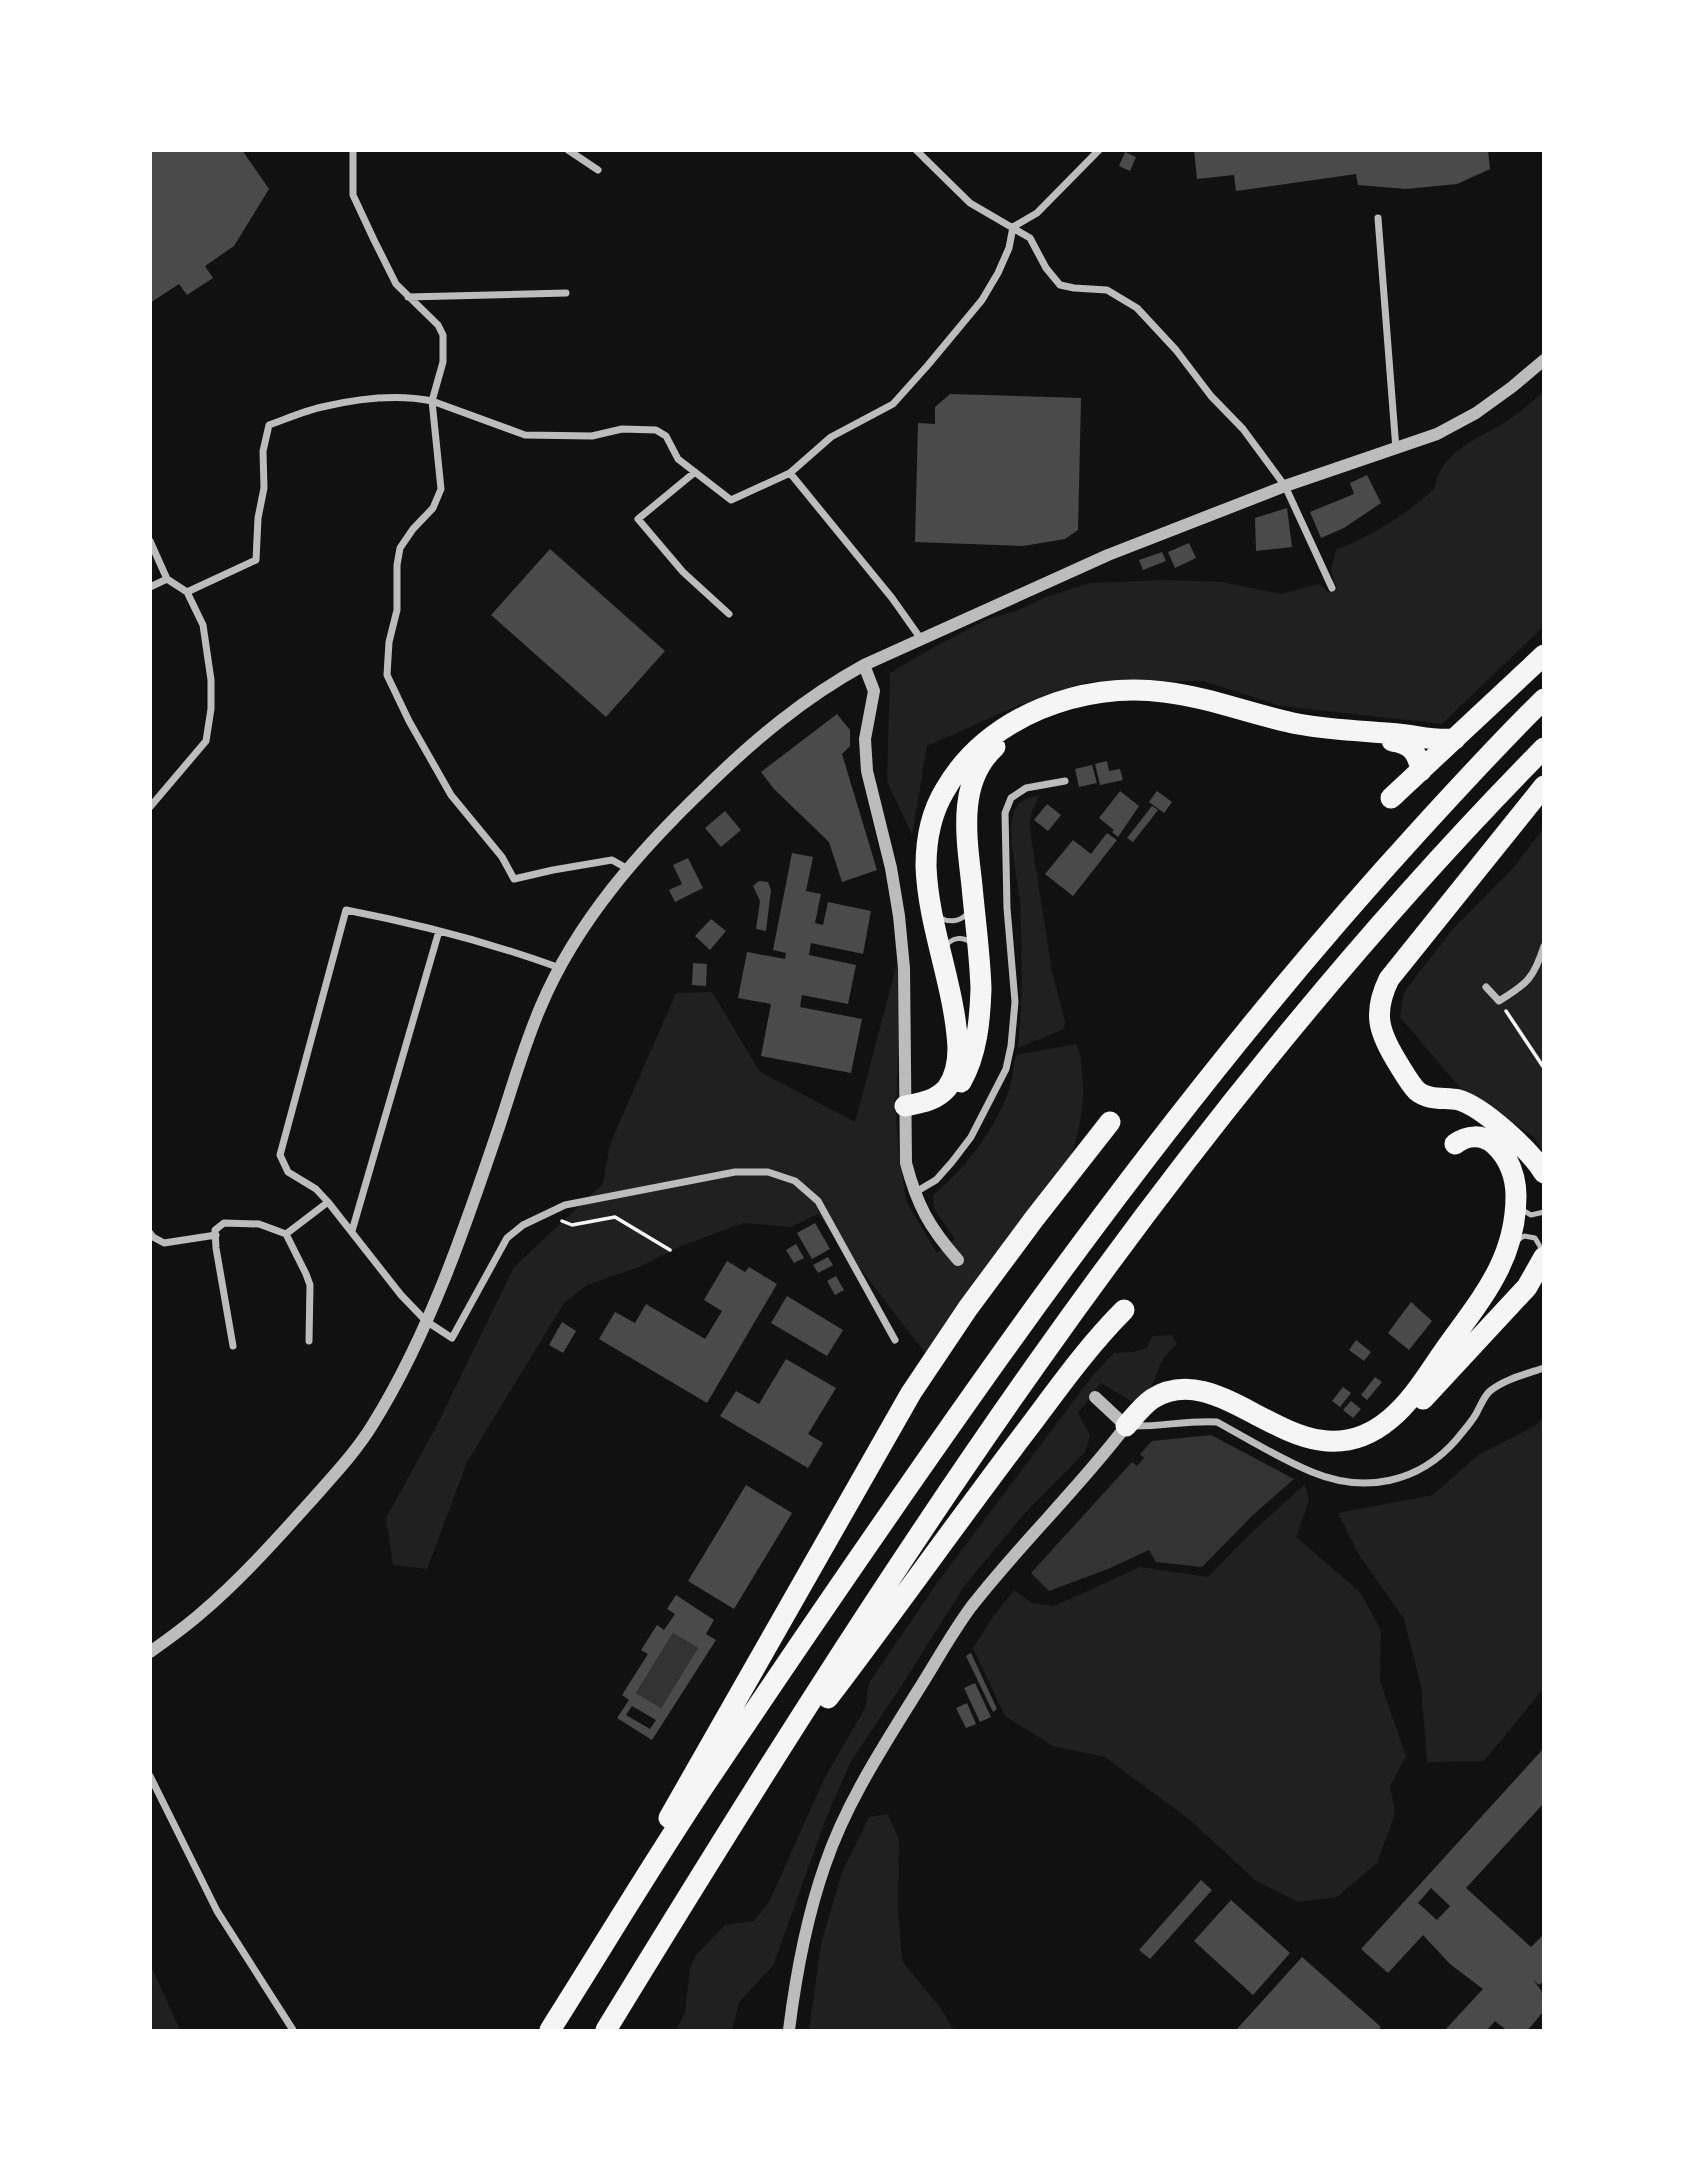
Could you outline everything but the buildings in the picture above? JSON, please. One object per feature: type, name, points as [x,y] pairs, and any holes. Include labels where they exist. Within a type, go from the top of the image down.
[{"type":"highway","points":[[1391,798],[1544,655]]},
{"type":"highway","points":[[905,1107],[932,1100],[940,1095],[950,1083],[957,1067],[957,1036],[926,865],[928,835],[938,803],[946,788],[968,760],[996,736],[1027,716],[1066,699],[1125,689],[1166,692],[1301,724],[1405,734],[1438,741],[1455,738]]},
{"type":"highway","points":[[905,1107],[940,1101],[950,1096],[965,1075],[973,1053],[980,1009],[979,950],[967,839],[967,808],[973,783],[983,761],[1001,742],[1026,725],[1053,712],[1087,701],[1127,697],[1166,699],[1308,733],[1399,742],[1410,747],[1419,758],[1421,771]]},
{"type":"highway","points":[[550,2031],[704,1786],[864,1550],[1135,1172],[1225,1056],[1340,917],[1503,739],[1544,699]]},
{"type":"highway","points":[[606,2031],[738,1815],[877,1598],[966,1464],[1156,1199],[1364,940],[1490,802],[1544,748]]},
{"type":"highway","points":[[1544,786],[1389,979],[1381,995],[1379,1017],[1387,1045],[1417,1091],[1425,1095],[1455,1099],[1471,1106],[1527,1151],[1544,1173]]},
{"type":"highway","points":[[550,2031],[733,1703],[911,1393],[968,1308],[1110,1122]]},
{"type":"highway","points":[[1126,1426],[1153,1399],[1168,1392],[1186,1389],[1211,1393],[1304,1437],[1319,1440],[1338,1440],[1362,1435],[1372,1431],[1400,1410],[1490,1286],[1508,1249],[1514,1226],[1516,1189],[1511,1167],[1496,1146],[1484,1138],[1476,1137],[1468,1137],[1455,1144]]},
{"type":"highway","points":[[1126,1426],[1160,1401],[1196,1397],[1303,1446],[1336,1450],[1369,1443],[1398,1425],[1440,1381],[1527,1287],[1544,1255]]},
{"type":"highway","points":[[738,1815],[888,1619],[994,1472],[1088,1350],[1124,1310]]},
{"type":"street","points":[[353,150],[353,195],[396,284],[438,325],[443,335],[443,362],[432,401],[441,489],[433,509],[412,530],[400,548],[397,565],[397,610],[389,642],[387,675],[409,721],[451,795],[502,857],[514,879],[612,860],[628,869]]},
{"type":"street","points":[[568,150],[598,170]]},
{"type":"street","points":[[916,150],[970,203],[1030,239],[1046,268],[1060,285],[1107,290],[1137,308],[1176,350],[1211,396],[1243,429],[1285,486],[1332,588]]},
{"type":"street","points":[[187,592],[256,560],[258,518],[264,488],[263,452],[269,425],[320,407],[366,400],[416,398],[432,401],[525,435],[592,436],[622,429],[656,430],[666,436],[678,459],[731,500],[790,473],[831,437],[893,404],[982,300],[1009,248],[1013,227],[1037,213],[1099,150]]},
{"type":"street","points":[[1378,218],[1396,449]]},
{"type":"street","points":[[408,297],[566,293]]},
{"type":"street","points":[[150,1652],[200,1614],[243,1573],[335,1474],[372,1427],[426,1321],[461,1237],[542,1002],[603,899],[674,817],[780,719],[831,683],[864,665],[1108,555],[1285,486],[1437,434],[1476,413],[1544,360]]},
{"type":"street","points":[[695,472],[638,519],[683,572],[729,614]]},
{"type":"street","points":[[790,473],[892,598],[921,639]]},
{"type":"street","points":[[150,541],[167,579],[187,592],[203,625],[211,680],[211,709],[206,741],[150,807]]},
{"type":"street","points":[[150,587],[167,579]]},
{"type":"street","points":[[864,665],[874,691],[865,738],[867,771],[891,868],[904,968],[906,1163],[914,1193],[925,1216],[958,1260]]},
{"type":"street","points":[[914,1193],[936,1180],[952,1162],[976,1126],[1006,1069],[1015,1002],[1007,908],[1005,813],[1011,798],[1026,788],[1065,781]]},
{"type":"street","points":[[560,968],[439,931],[346,910],[279,1155],[288,1172],[316,1189],[401,1295],[426,1321],[452,1338],[507,1238],[523,1225],[565,1205],[735,1172],[768,1172],[795,1181],[818,1201],[895,1339]]},
{"type":"street","points":[[352,1231],[439,931]]},
{"type":"street","points":[[1486,987],[1499,1000],[1523,986],[1537,968],[1544,946]]},
{"type":"street","points":[[286,1234],[328,1202]]},
{"type":"street","points":[[233,1346],[215,1230],[224,1223],[239,1222],[259,1224],[286,1234],[310,1285],[309,1341]]},
{"type":"street","points":[[150,1233],[164,1243],[216,1235]]},
{"type":"street","points":[[1095,1397],[1126,1426],[1217,1422],[1312,1472],[1347,1482],[1372,1484],[1401,1478],[1427,1467],[1455,1441],[1475,1416],[1488,1392],[1514,1378],[1544,1368]]},
{"type":"street","points":[[789,2031],[803,1939],[825,1864],[849,1808],[881,1750],[970,1609],[1126,1426]]},
{"type":"street","points":[[150,1776],[217,1910],[293,2031]]},
{"type":"lane","points":[[932,908],[944,920],[959,921],[969,911],[973,902]]},
{"type":"lane","points":[[942,957],[949,942],[957,938],[964,938],[979,950]]},
{"type":"lane","points":[[1516,1201],[1525,1213],[1537,1215],[1544,1212]]},
{"type":"lane","points":[[1508,1249],[1519,1238],[1530,1237],[1538,1242],[1544,1255]]},
{"type":"path","points":[[1499,1000],[1544,1068]]},
{"type":"path","points":[[562,1221],[572,1225],[615,1217],[670,1250]]},
{"type":"shaded area","points":[[1543,392],[1543,627],[1442,724],[1281,706],[1203,681],[1089,682],[1015,707],[927,746],[912,835],[887,781],[890,673],[988,619],[1090,583],[1169,580],[1222,582],[1281,594],[1319,584],[1328,592],[1337,589],[1331,570],[1336,550],[1363,538],[1412,507],[1435,488],[1444,465],[1461,448],[1509,419]]},
{"type":"shaded area","points":[[1040,795],[1029,823],[1052,972],[1065,1021],[1064,1029],[1018,1048],[1021,994],[1020,902],[1011,832],[1014,811],[1018,804]]},
{"type":"shaded area","points":[[1543,829],[1543,1152],[1534,1137],[1462,1090],[1400,1017],[1404,993],[1417,975],[1453,929],[1513,868]]},
{"type":"shaded area","points":[[898,960],[898,1148],[906,1201],[937,1253],[955,1239],[934,1209],[933,1195],[967,1162],[986,1136],[1008,1093],[1016,1055],[1076,1044],[1083,1084],[1081,1117],[1070,1161],[926,1354],[818,1214],[791,1227],[743,1223],[681,1246],[639,1267],[587,1285],[564,1303],[467,1462],[427,1569],[393,1565],[386,1518],[436,1427],[514,1267],[603,1184],[610,1144],[676,993],[712,992],[760,1072],[855,1122]]},
{"type":"shaded area","points":[[1172,1335],[1177,1344],[1165,1356],[1146,1394],[1132,1402],[1101,1383],[1078,1413],[1090,1436],[1085,1452],[1025,1513],[965,1585],[851,1761],[825,1821],[773,1966],[739,2002],[732,2030],[676,2030],[685,2013],[690,1968],[696,1955],[725,1925],[754,1921],[769,1902],[824,1779],[865,1708],[869,1683],[937,1583],[1093,1375],[1114,1353],[1147,1348],[1152,1336]]},
{"type":"shaded area","points":[[1543,1417],[1543,1689],[1484,1761],[1427,1762],[1421,1686],[1404,1619],[1359,1555],[1338,1513],[1433,1495],[1478,1455],[1535,1426]]},
{"type":"shaded area","points":[[1211,1435],[1294,1479],[1253,1515],[1202,1567],[1156,1562],[1149,1550],[1049,1591],[1031,1573],[1132,1462],[1137,1466],[1144,1458],[1140,1454],[1152,1441]]},
{"type":"shaded area","points":[[1305,1484],[1309,1501],[1296,1537],[1360,1592],[1381,1630],[1380,1681],[1406,1756],[1390,1786],[1395,1814],[1377,1863],[1337,1897],[1298,1902],[1256,1881],[1190,1820],[1105,1757],[1053,1746],[1005,1716],[973,1648],[1014,1590],[1032,1603],[1054,1606],[1140,1567],[1208,1577]]},
{"type":"shaded area","points":[[673,1633],[698,1648],[661,1708],[636,1693]]},
{"type":"shaded area","points":[[888,1814],[899,1840],[898,1907],[902,1961],[939,2006],[954,2030],[809,2030],[821,1944],[842,1872],[869,1817]]},
{"type":"shaded area","points":[[151,1966],[180,2030],[151,2030]]}]
